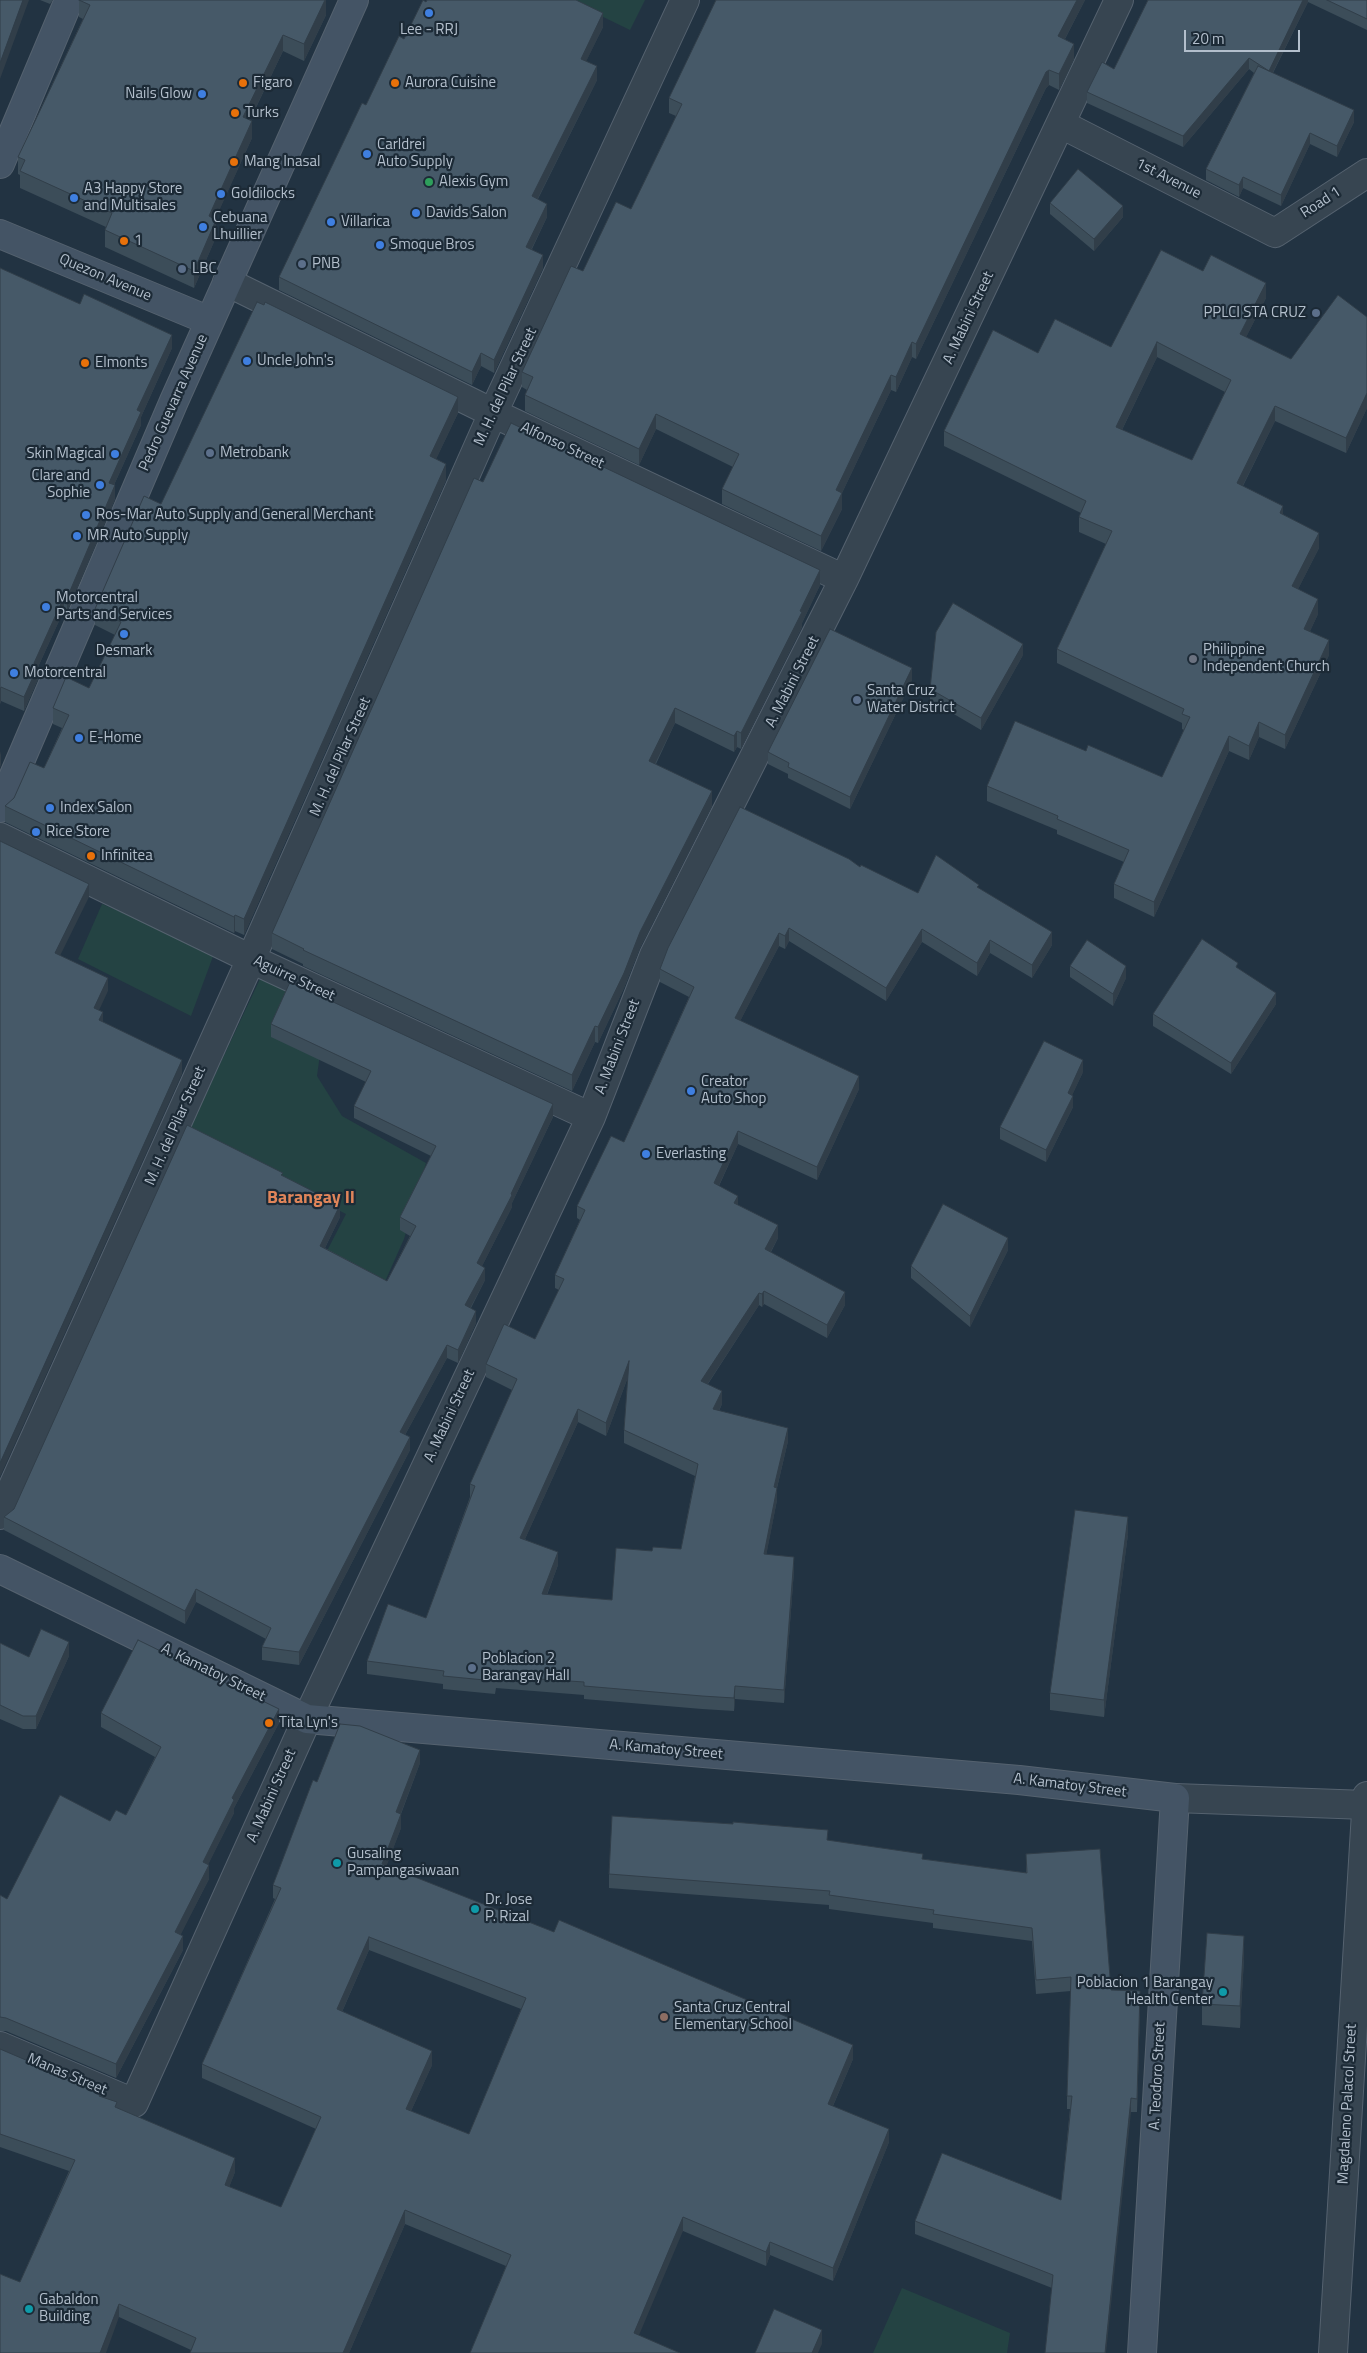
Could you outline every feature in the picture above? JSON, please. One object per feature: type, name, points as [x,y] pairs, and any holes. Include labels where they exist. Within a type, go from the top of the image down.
[{"type":"street","points":[[0,164],[69,0]]},
{"type":"street","name":"Pedro Guevarra Avenue","points":[[0,808],[227,282],[354,0]]},
{"type":"street","name":"M. H. del Pilar Street","points":[[0,1515],[252,959],[493,413],[685,0]]},
{"type":"street","name":"A. Mabini Street","points":[[134,2103],[307,1719],[591,1117],[654,955],[844,580],[1120,0]]},
{"type":"street","name":"1st Avenue","points":[[1061,124],[1275,233]]},
{"type":"street","name":"Road 1","points":[[1275,233],[1367,172]]},
{"type":"street","name":"Quezon Avenue","points":[[0,234],[210,321]]},
{"type":"street","name":"Alfonso Street","points":[[227,282],[493,413],[844,580]]},
{"type":"street","name":"Aguirre Street","points":[[0,837],[252,959],[591,1117]]},
{"type":"street","name":"A. Kamatoy Street","points":[[0,1568],[307,1719],[1019,1780],[1175,1798],[1367,1800]]},
{"type":"street","name":"A. Teodoro Street","points":[[1142,2353],[1175,1798]]},
{"type":"street","name":"Magdaleno Palacol Street","points":[[1333,2353],[1367,1800]]},
{"type":"street","name":"Manas Street","points":[[0,2046],[134,2103]]},
{"type":"green space","points":[[568,0],[645,0],[630,30]]},
{"type":"green space","points":[[102,904],[215,951],[191,1016],[78,959]]},
{"type":"green space","points":[[260,979],[298,995],[320,1054],[317,1076],[342,1116],[426,1163],[404,1239],[383,1286],[314,1276],[346,1214],[187,1134]]},
{"type":"green space","points":[[902,2288],[1010,2333],[1007,2353],[873,2353]]},
{"type":"building","points":[[0,0],[23,0],[0,63]]},
{"type":"building","points":[[79,0],[325,0],[304,44],[283,35],[243,117],[252,121],[209,216],[216,220],[194,271],[105,230],[112,213],[20,171],[25,160],[18,157],[90,5]]},
{"type":"building","points":[[423,0],[426,2],[427,0],[576,0],[603,13],[581,59],[597,66],[532,196],[547,204],[526,247],[543,255],[494,360],[481,353],[472,372],[279,277],[362,103],[366,105],[399,36],[404,39]]},
{"type":"building","points":[[716,0],[1077,0],[1058,36],[1074,44],[1059,74],[1049,70],[1046,72],[916,344],[912,342],[896,377],[891,375],[836,490],[842,493],[821,536],[722,489],[739,454],[656,414],[639,449],[525,395],[533,377],[522,372],[571,266],[583,271],[616,202],[631,209],[682,104],[669,98]]},
{"type":"building","points":[[1148,0],[1303,0],[1269,71],[1249,58],[1183,136],[1087,92],[1102,62],[1114,69]]},
{"type":"building","points":[[1327,0],[1367,0],[1367,19]]},
{"type":"building","points":[[1258,66],[1354,110],[1337,146],[1310,133],[1281,195],[1243,177],[1239,185],[1206,169]]},
{"type":"building","points":[[1078,169],[1123,206],[1094,239],[1050,203]]},
{"type":"building","points":[[1161,250],[1203,271],[1211,255],[1266,283],[1240,334],[1291,359],[1338,295],[1367,317],[1367,393],[1346,438],[1275,406],[1237,483],[1283,506],[1280,513],[1319,533],[1292,586],[1318,599],[1304,629],[1329,640],[1285,735],[1259,722],[1249,746],[1229,736],[1154,902],[1114,884],[1129,850],[1057,819],[1058,816],[987,786],[1015,721],[1086,751],[1088,745],[1162,777],[1190,717],[1182,714],[1184,709],[1057,649],[1112,531],[1079,517],[1086,501],[944,431],[993,330],[1038,353],[1055,319],[1111,347]],"holes":[[[1157,342],[1231,380],[1192,460],[1116,427]]]},
{"type":"building","points":[[0,268],[80,304],[84,294],[172,335],[137,410],[141,412],[109,483],[115,485],[67,598],[64,597],[34,663],[38,666],[24,697],[1,687],[0,690]]},
{"type":"building","points":[[257,302],[264,305],[265,302],[458,397],[430,456],[446,464],[244,919],[235,915],[234,917],[5,806],[14,798],[30,762],[44,768],[69,715],[53,708],[66,677],[89,688],[121,622],[95,609],[144,496],[161,504]]},
{"type":"building","points":[[511,423],[820,570],[800,611],[802,612],[741,733],[737,731],[734,736],[675,708],[649,761],[712,791],[640,932],[624,973],[598,1027],[595,1026],[572,1075],[303,950],[272,933],[474,478],[483,482]]},
{"type":"building","points":[[953,603],[1023,644],[981,718],[930,689],[936,632]]},
{"type":"building","points":[[830,629],[912,668],[850,797],[788,767],[789,763],[768,752]]},
{"type":"building","points":[[740,807],[849,859],[860,867],[861,865],[918,893],[936,855],[979,885],[977,887],[1052,932],[1032,965],[990,940],[977,963],[922,929],[886,988],[789,928],[785,936],[779,933],[735,1018],[859,1076],[817,1167],[738,1131],[714,1183],[738,1196],[734,1203],[778,1225],[765,1249],[845,1292],[827,1325],[764,1291],[762,1294],[759,1293],[701,1381],[722,1391],[713,1409],[788,1428],[774,1487],[777,1488],[764,1554],[794,1557],[784,1690],[735,1686],[734,1698],[702,1696],[584,1686],[584,1682],[496,1676],[495,1681],[443,1676],[444,1671],[367,1661],[388,1604],[426,1618],[475,1486],[470,1484],[517,1379],[486,1364],[504,1324],[535,1339],[564,1279],[555,1275],[585,1210],[577,1206],[611,1136],[624,1142],[694,987],[660,969],[668,948]],"holes":[[[629,1361],[624,1430],[698,1464],[681,1549],[653,1547],[652,1551],[616,1548],[612,1600],[542,1594],[558,1552],[520,1538],[578,1409],[606,1423]]]},
{"type":"building","points":[[0,841],[89,884],[55,953],[108,978],[94,1008],[103,1012],[99,1020],[182,1060],[0,1463]]},
{"type":"building","points":[[1202,939],[1238,963],[1236,967],[1276,993],[1231,1063],[1153,1014]]},
{"type":"building","points":[[1087,940],[1126,966],[1113,994],[1070,966]]},
{"type":"building","points":[[290,982],[553,1104],[512,1195],[477,1263],[485,1268],[465,1305],[476,1311],[458,1350],[447,1345],[400,1432],[410,1437],[299,1652],[262,1647],[271,1628],[196,1589],[185,1611],[4,1517],[14,1509],[187,1125],[283,1173],[281,1175],[340,1205],[320,1246],[387,1281],[416,1226],[400,1217],[436,1146],[354,1106],[371,1071],[271,1024]]},
{"type":"building","points":[[1044,1041],[1083,1060],[1068,1093],[1073,1096],[1046,1150],[1000,1127]]},
{"type":"building","points":[[943,1204],[1008,1238],[970,1316],[911,1266]]},
{"type":"building","points":[[1075,1510],[1128,1517],[1104,1700],[1050,1693]]},
{"type":"building","points":[[41,1629],[69,1642],[36,1716],[23,1716],[0,1705],[0,1643],[29,1657]]},
{"type":"building","points":[[138,1640],[279,1709],[232,1798],[234,1800],[203,1862],[209,1865],[175,1932],[183,1936],[116,2064],[0,2017],[0,1895],[7,1899],[60,1795],[110,1821],[116,1810],[126,1815],[161,1747],[101,1713]]},
{"type":"building","points":[[340,1724],[360,1726],[420,1750],[396,1812],[401,1814],[382,1864],[554,1932],[559,1920],[853,2045],[828,2104],[889,2129],[833,2268],[770,2242],[766,2252],[683,2217],[634,2333],[680,2353],[470,2353],[511,2255],[405,2210],[343,2353],[190,2353],[196,2338],[119,2304],[100,2353],[0,2353],[0,2274],[20,2282],[75,2160],[0,2134],[0,2049],[101,2092],[99,2096],[117,2102],[115,2107],[235,2158],[225,2185],[281,2207],[321,2117],[202,2064],[281,1888],[273,1885],[313,1780],[317,1782]],"holes":[[[369,1937],[526,1998],[469,2134],[406,2109],[432,2051],[337,2009]]]},
{"type":"building","points":[[612,1816],[733,1824],[733,1822],[828,1830],[827,1840],[923,1854],[922,1859],[1027,1873],[1026,1854],[1100,1849],[1111,1990],[1140,1991],[1137,2099],[1131,2098],[1105,2353],[1045,2353],[1053,2275],[915,2221],[942,2153],[1061,2200],[1072,2096],[1067,2096],[1071,1977],[1036,1980],[1032,1928],[933,1914],[934,1910],[829,1895],[830,1891],[609,1874]]},
{"type":"building","name":"Poblacion 1 Barangay Health Center","points":[[1207,1933],[1244,1936],[1240,2006],[1202,2004]]},
{"type":"building","points":[[774,2309],[822,2330],[812,2353],[755,2353]]},
{"type":"place","name":"Lee - RRJ","points":[[429,13]]},
{"type":"place","name":"Figaro","points":[[243,83]]},
{"type":"place","name":"Aurora Cuisine","points":[[395,83]]},
{"type":"place","name":"Nails Glow","points":[[202,94]]},
{"type":"place","name":"Turks","points":[[235,113]]},
{"type":"place","name":"Carldrei Auto Supply","points":[[367,154]]},
{"type":"place","name":"Mang Inasal","points":[[234,162]]},
{"type":"place","name":"Alexis Gym","points":[[429,182]]},
{"type":"place","name":"Goldilocks","points":[[221,194]]},
{"type":"place","name":"A3 Happy Store and Multisales","points":[[74,198]]},
{"type":"place","name":"Davids Salon","points":[[416,213]]},
{"type":"place","name":"Villarica","points":[[331,222]]},
{"type":"place","name":"Cebuana Lhuillier","points":[[203,227]]},
{"type":"place","name":"1","points":[[124,241]]},
{"type":"place","name":"Smoque Bros","points":[[380,245]]},
{"type":"place","name":"PNB","points":[[302,264]]},
{"type":"place","name":"LBC","points":[[182,269]]},
{"type":"place","name":"PPLCI STA CRUZ","points":[[1316,313]]},
{"type":"place","name":"Uncle John's","points":[[247,361]]},
{"type":"place","name":"Elmonts","points":[[85,363]]},
{"type":"place","name":"Metrobank","points":[[210,453]]},
{"type":"place","name":"Skin Magical","points":[[115,454]]},
{"type":"place","name":"Clare and Sophie","points":[[100,485]]},
{"type":"place","name":"Ros-Mar Auto Supply and General Merchant","points":[[86,515]]},
{"type":"place","name":"MR Auto Supply","points":[[77,536]]},
{"type":"place","name":"Motorcentral Parts and Services","points":[[46,607]]},
{"type":"place","name":"Desmark","points":[[124,634]]},
{"type":"place","name":"Philippine Independent Church","points":[[1193,659]]},
{"type":"place","name":"Motorcentral","points":[[14,673]]},
{"type":"place","name":"Santa Cruz Water District","points":[[857,700]]},
{"type":"place","name":"E-Home","points":[[79,738]]},
{"type":"place","name":"Index Salon","points":[[50,808]]},
{"type":"place","name":"Rice Store","points":[[36,832]]},
{"type":"place","name":"Infinitea","points":[[91,856]]},
{"type":"place","name":"Creator Auto Shop","points":[[691,1091]]},
{"type":"place","name":"Everlasting","points":[[646,1154]]},
{"type":"place","name":"Poblacion 2 Barangay Hall","points":[[472,1668]]},
{"type":"place","name":"Tita Lyn's","points":[[269,1723]]},
{"type":"place","name":"Gusaling Pampangasiwaan","points":[[337,1863]]},
{"type":"place","name":"Dr. Jose P. Rizal","points":[[475,1909]]},
{"type":"place","name":"Poblacion 1 Barangay Health Center","points":[[1223,1992]]},
{"type":"place","name":"Santa Cruz Central Elementary School","points":[[664,2017]]},
{"type":"place","name":"Gabaldon Building","points":[[29,2309]]},
{"type":"district","name":"Barangay II","points":[[311,1199]]}]
